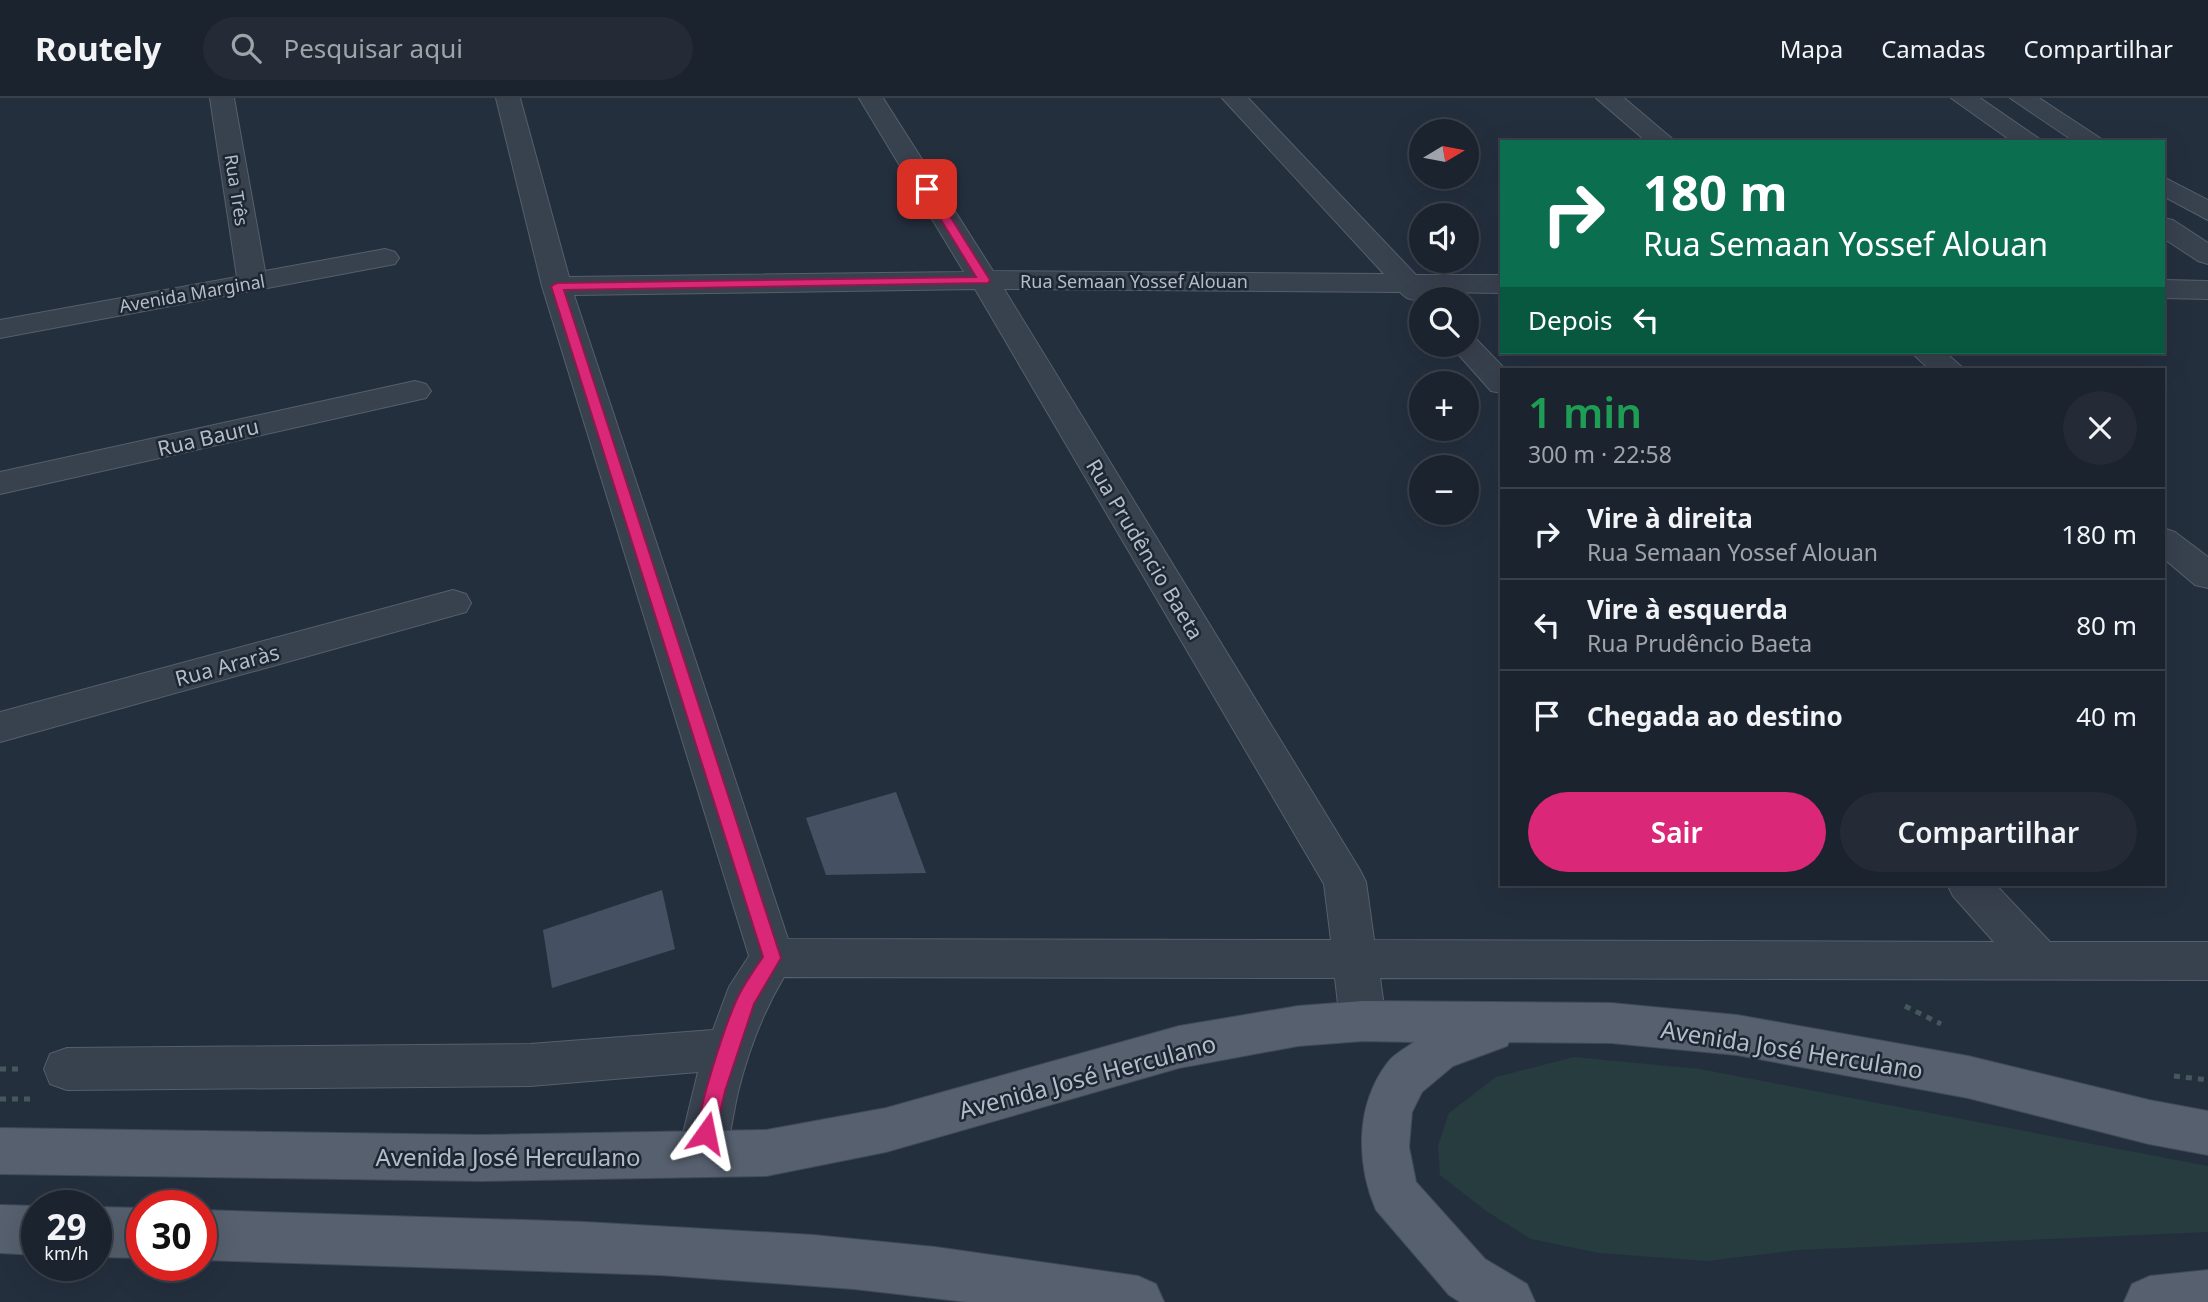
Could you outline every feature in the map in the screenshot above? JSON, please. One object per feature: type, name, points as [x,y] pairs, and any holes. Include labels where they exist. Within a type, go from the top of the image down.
[{"type":"main road","name":"Avenida José Herculano","points":[[0,1151],[482,1158],[766,1153],[886,1130],[1179,1046],[1298,1026],[1363,1021],[1611,1023],[1737,1035],[1968,1077],[2149,1122],[2208,1133]]},
{"type":"main road","points":[[1509,1302],[1467,1277],[1394,1193],[1385,1147],[1388,1111],[1405,1077],[1437,1051],[1516,1023]]},
{"type":"main road","points":[[0,1229],[21,1230]]},
{"type":"main road","points":[[217,1237],[662,1251],[814,1260],[954,1273],[1138,1302]]},
{"type":"main road","points":[[2150,1302],[2208,1296]]},
{"type":"street","name":"Rua Três","points":[[222,98],[252,282]]},
{"type":"street","points":[[508,98],[557,286],[772,958],[746,1001],[715,1091],[702,1154]]},
{"type":"street","name":"Rua Prudêncio Baeta","points":[[871,98],[984,280],[1345,882],[1363,1021]]},
{"type":"street","points":[[1234,98],[1411,287]]},
{"type":"street","points":[[1608,98],[1660,140]]},
{"type":"street","points":[[1963,98],[2028,140]]},
{"type":"street","points":[[2022,98],[2090,140]]},
{"type":"street","points":[[2165,186],[2208,212]]},
{"type":"street","points":[[2165,227],[2208,255]]},
{"type":"street","name":"Avenida Marginal","points":[[0,329],[385,258]]},
{"type":"street","name":"Rua Semaan Yossef Alouan","points":[[557,286],[984,280],[1409,291]]},
{"type":"street","name":"Rua Semaan Yossef Alouan","points":[[1465,287],[1500,284]]},
{"type":"street","points":[[2165,289],[2208,290]]},
{"type":"street","points":[[1929,354],[1947,368]]},
{"type":"street","points":[[1476,357],[1500,382]]},
{"type":"street","name":"Rua Bauru","points":[[0,483],[415,391]]},
{"type":"street","points":[[2165,542],[2208,576]]},
{"type":"street","name":"Rua Araràs","points":[[0,727],[453,603]]},
{"type":"street","points":[[1970,886],[2040,961]]},
{"type":"street","points":[[772,958],[2208,961]]},
{"type":"street","points":[[67,1069],[530,1065],[729,1049]]},
{"type":"path","points":[[1902,1004],[1950,1028]]},
{"type":"path","points":[[2170,1076],[2208,1080]]},
{"type":"green space","points":[[1574,1057],[1700,1069],[2208,1166],[2208,1232],[1798,1250],[1707,1261],[1599,1253],[1531,1239],[1486,1211],[1440,1175],[1438,1146],[1449,1113],[1496,1077]]},
{"type":"building","points":[[896,792],[926,873],[826,875],[806,818]]},
{"type":"building","points":[[662,890],[675,949],[552,988],[543,930]]},
{"type":"route","points":[[706,1133],[715,1091],[746,1001],[772,958],[557,286],[984,280],[927,189]]}]
